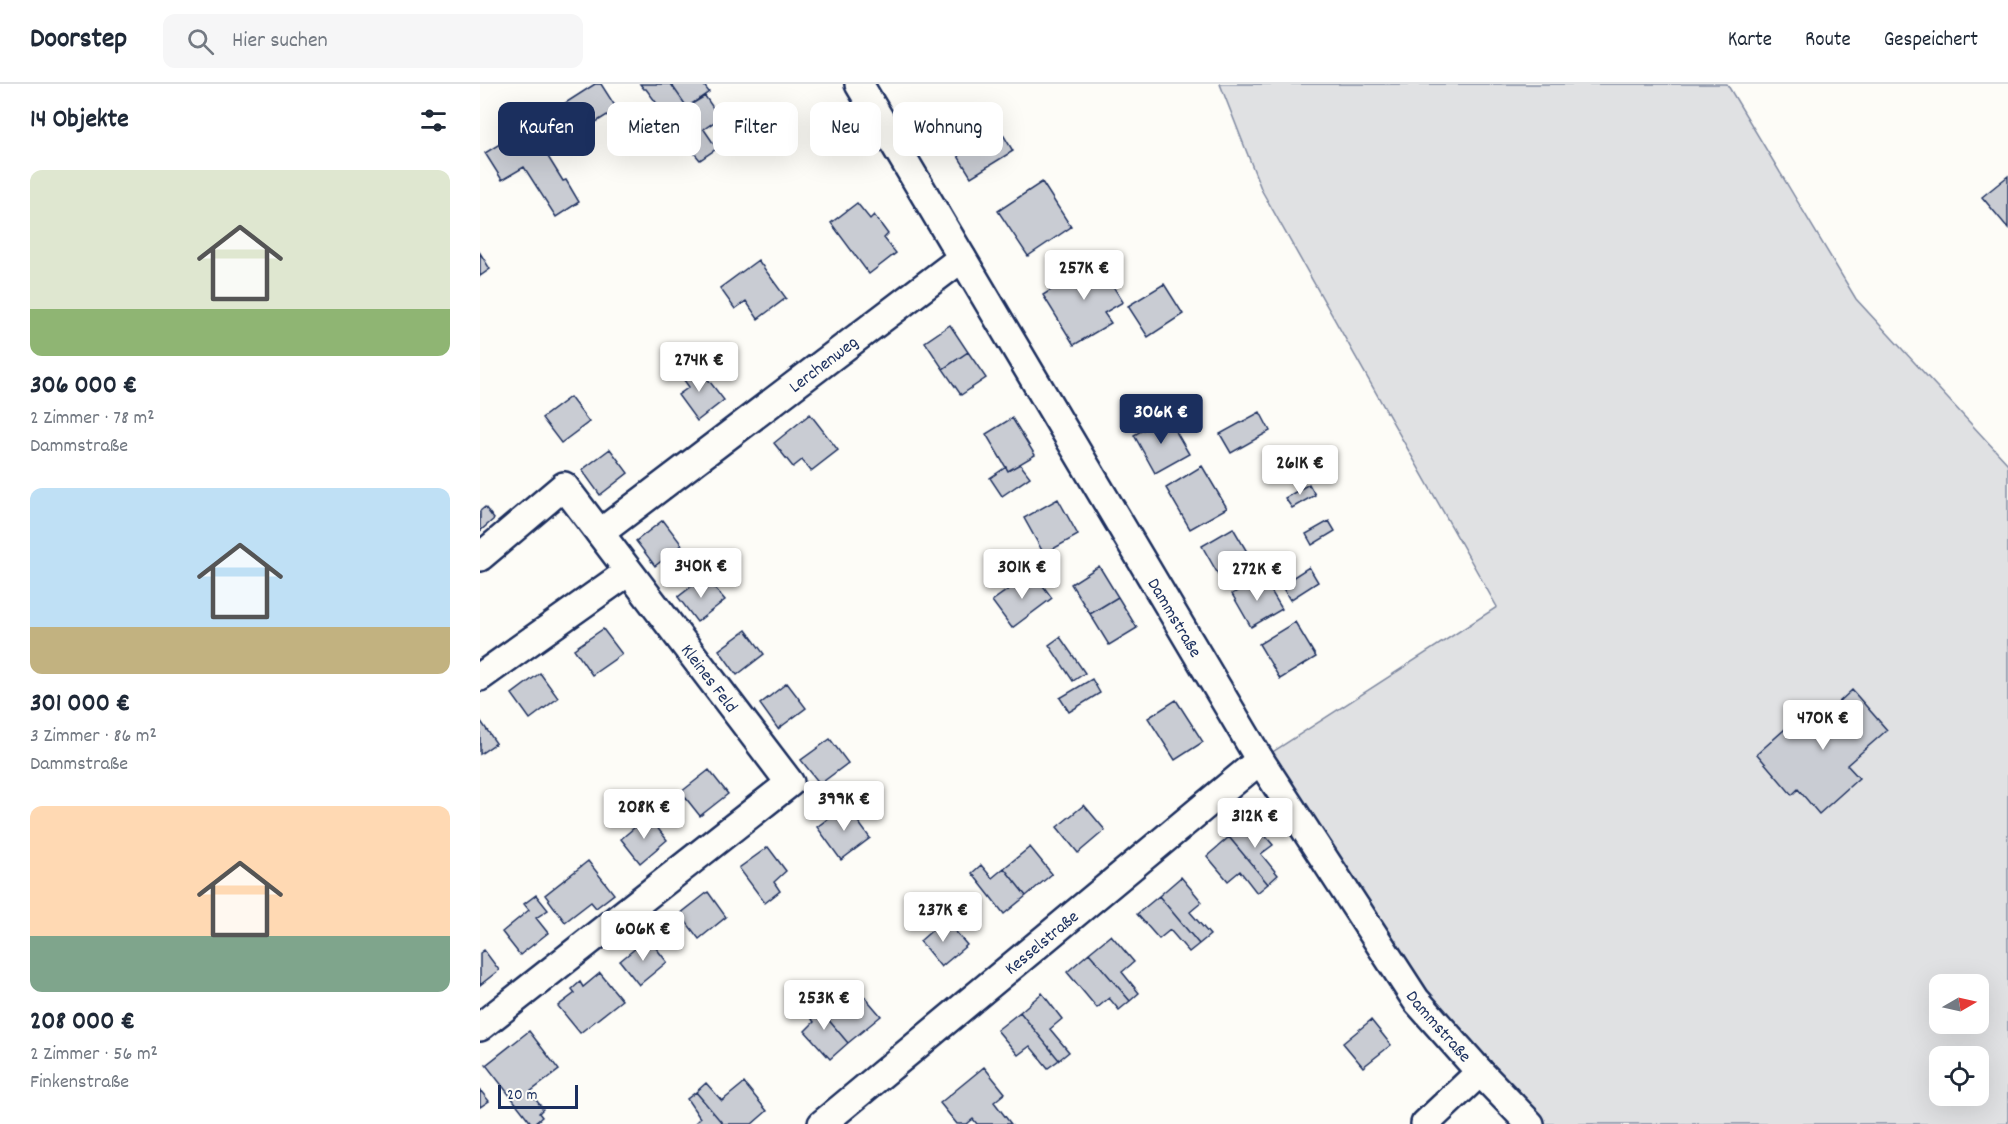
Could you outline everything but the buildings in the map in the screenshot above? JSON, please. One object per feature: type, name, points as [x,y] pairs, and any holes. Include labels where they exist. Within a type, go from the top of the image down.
[{"type":"street","name":"Dammstraße","points":[[859,84],[1260,760],[1416,1000],[1530,1124]]},
{"type":"street","name":"Lerchenweg","points":[[600,533],[962,258]]},
{"type":"street","name":"Kleines Feld","points":[[480,557],[564,486],[790,783],[480,1028]]},
{"type":"street","points":[[480,678],[628,572]]},
{"type":"street","name":"Kesselstraße","points":[[822,1124],[1260,760]]},
{"type":"street","points":[[1425,1124],[1480,1072]]},
{"type":"shaded area","points":[[1220,84],[1727,84],[1856,299],[2008,464],[2008,1124],[1530,1124],[1480,1072],[1260,760],[1497,607],[1262,191]]}]
